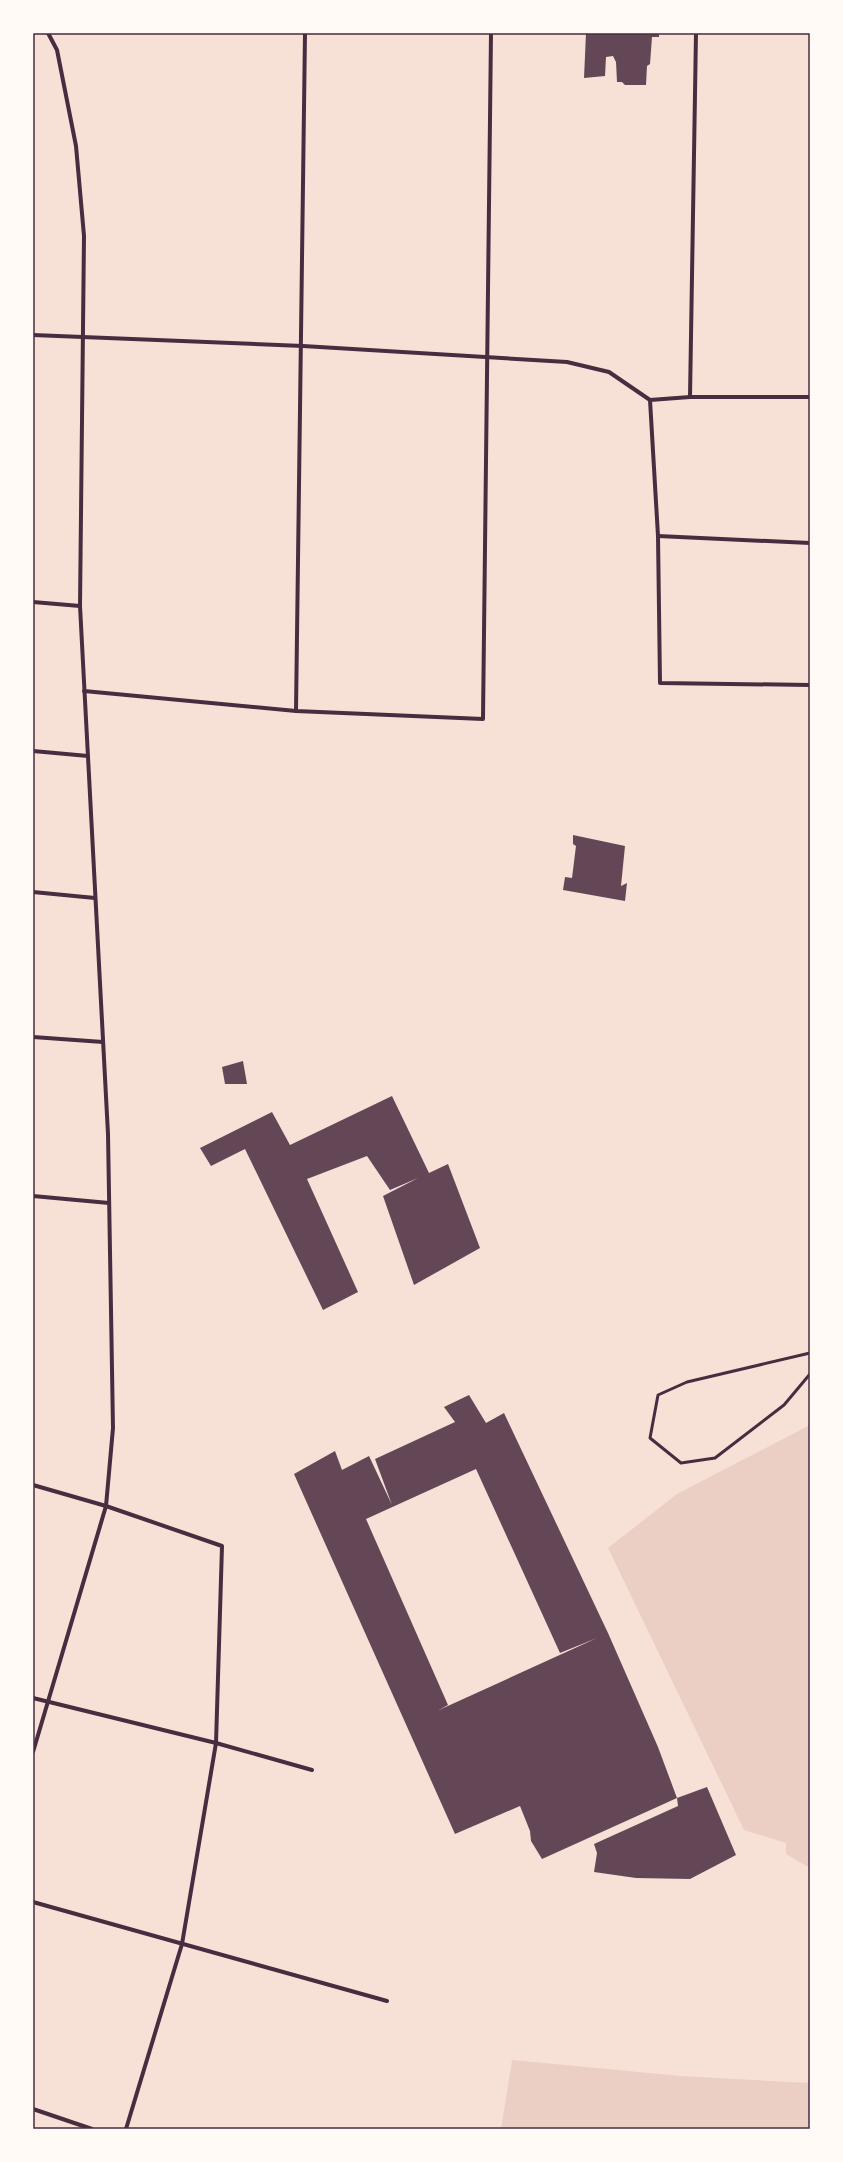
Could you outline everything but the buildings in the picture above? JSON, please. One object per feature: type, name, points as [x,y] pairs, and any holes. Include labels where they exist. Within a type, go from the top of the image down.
[{"type":"street","points":[[33,1752],[106,1506],[113,1428],[109,1203],[103,1042],[80,606],[84,236],[76,146],[57,50],[48,33]]},
{"type":"street","points":[[296,711],[303,346],[305,33]]},
{"type":"street","points":[[84,691],[296,711],[483,719],[492,33]]},
{"type":"street","points":[[690,397],[696,33]]},
{"type":"street","points":[[33,334],[83,338],[303,346],[488,356],[567,362],[609,372],[650,400],[690,397],[810,397]]},
{"type":"street","points":[[650,400],[658,536],[660,683],[810,685]]},
{"type":"street","points":[[658,536],[810,543]]},
{"type":"street","points":[[33,602],[80,606]]},
{"type":"street","points":[[33,751],[88,756]]},
{"type":"street","points":[[33,892],[95,898]]},
{"type":"street","points":[[33,1037],[103,1042]]},
{"type":"street","points":[[33,1196],[109,1203]]},
{"type":"street","points":[[33,1485],[106,1506],[222,1546],[216,1743],[182,1944],[126,2129]]},
{"type":"street","points":[[33,1698],[216,1743],[312,1770]]},
{"type":"street","points":[[33,1902],[387,2001]]},
{"type":"street","points":[[33,2109],[92,2129]]},
{"type":"lane","points":[[810,1353],[687,1382],[658,1395],[650,1438],[681,1463],[715,1458],[784,1405],[810,1374]]},
{"type":"shaded area","points":[[810,1425],[810,1868],[786,1854],[786,1843],[744,1830],[608,1548],[677,1494]]},
{"type":"shaded area","points":[[512,2060],[681,2076],[810,2083],[810,2129],[501,2129]]}]
